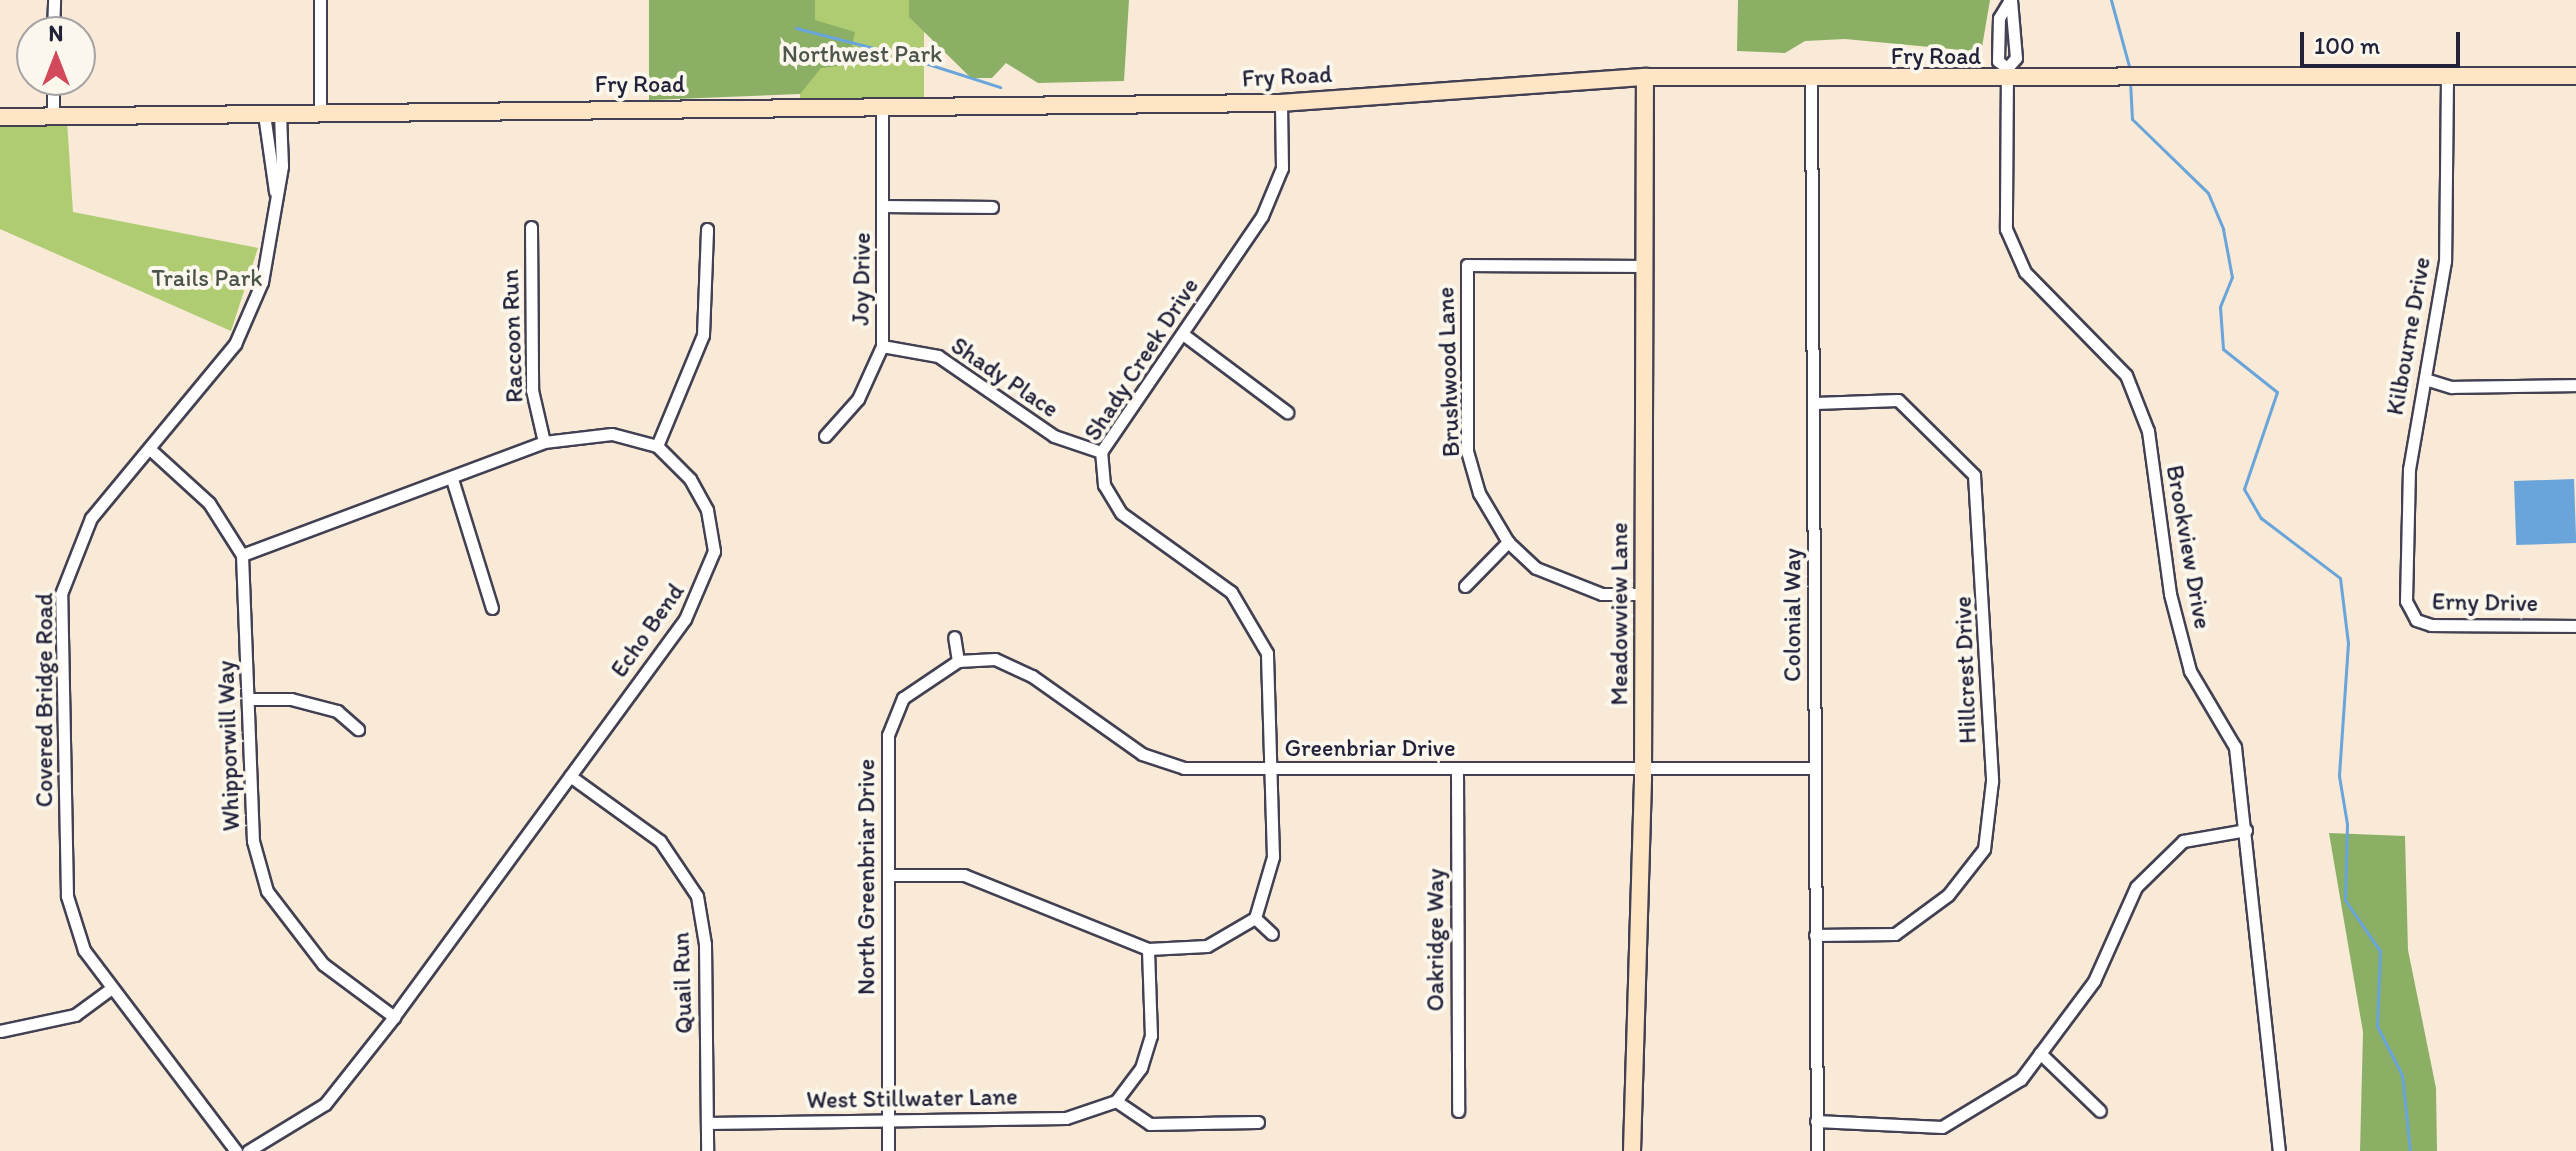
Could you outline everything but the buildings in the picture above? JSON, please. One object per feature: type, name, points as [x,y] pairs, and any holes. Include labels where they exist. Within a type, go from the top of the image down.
[{"type":"street","points":[[320,0],[320,113]]},
{"type":"street","name":"Brookview Drive","points":[[2010,0],[2016,58],[2007,74],[2006,229],[2025,272],[2126,375],[2148,431],[2170,594],[2190,671],[2235,747],[2279,1151]]},
{"type":"street","name":"Fry Road","points":[[0,117],[1281,103],[1645,77],[1811,79],[2007,74],[2447,78],[2576,76]]},
{"type":"street","name":"Meadowview Lane","points":[[1632,1151],[1643,769],[1642,266],[1645,77]]},
{"type":"street","name":"Kilbourne Drive","points":[[2406,601],[2407,490],[2445,255],[2447,78]]},
{"type":"street","name":"Colonial Way","points":[[1811,79],[1817,1151]]},
{"type":"street","points":[[53,96],[53,117]]},
{"type":"street","name":"Shady Creek Drive","points":[[1255,918],[1273,857],[1271,675],[1252,620],[1231,592],[1121,513],[1104,485],[1101,452],[1184,335],[1267,204],[1282,168],[1281,103]]},
{"type":"street","name":"Joy Drive","points":[[825,436],[858,399],[882,346],[885,206],[882,106]]},
{"type":"street","name":"Covered Bridge Road","points":[[236,1151],[211,1109],[109,990],[84,950],[67,896],[61,594],[91,518],[152,451],[235,344],[262,282],[275,192],[272,114]]},
{"type":"street","points":[[885,206],[992,207]]},
{"type":"street","name":"Raccoon Run","points":[[531,227],[532,390],[544,442]]},
{"type":"street","points":[[152,451],[209,503],[242,555],[452,479],[544,442],[612,434],[657,446],[703,335],[707,229]]},
{"type":"street","name":"Brushwood Lane","points":[[1642,266],[1467,265],[1467,451],[1479,493],[1508,542],[1567,584],[1602,594],[1643,594]]},
{"type":"street","points":[[1184,335],[1287,412]]},
{"type":"street","name":"Shady Place","points":[[882,346],[938,356],[1054,436],[1101,452]]},
{"type":"street","points":[[2425,379],[2452,387],[2576,385]]},
{"type":"street","name":"Hillcrest Drive","points":[[1815,403],[1898,400],[1974,475],[1992,781],[1984,849],[1948,895],[1895,934],[1815,935]]},
{"type":"street","name":"Echo Bend","points":[[248,1151],[325,1104],[394,1017],[705,584],[714,551],[707,510],[657,446]]},
{"type":"street","points":[[452,479],[492,608]]},
{"type":"street","points":[[1465,586],[1508,542]]},
{"type":"street","name":"Whipporwill Way","points":[[242,555],[253,841],[267,891],[323,964],[394,1017]]},
{"type":"street","name":"Erny Drive","points":[[2406,601],[2416,620],[2431,625],[2576,626]]},
{"type":"street","points":[[954,637],[958,661]]},
{"type":"street","name":"Greenbriar Drive","points":[[958,661],[995,659],[1032,676],[1142,754],[1184,768],[1813,768]]},
{"type":"street","name":"North Greenbriar Drive","points":[[888,1151],[888,735],[903,698],[958,661]]},
{"type":"street","points":[[248,699],[337,711],[358,729]]},
{"type":"street","name":"Oakridge Way","points":[[1457,770],[1458,1111]]},
{"type":"street","name":"Quail Run","points":[[570,776],[660,841],[697,896],[705,944],[707,1151]]},
{"type":"street","points":[[1816,1121],[1942,1127],[2021,1079],[2094,981],[2136,887],[2183,841],[2246,830]]},
{"type":"street","points":[[888,875],[989,882],[1148,949],[1207,946],[1255,918],[1272,934]]},
{"type":"street","points":[[1148,949],[1151,1036],[1141,1068],[1116,1101],[1150,1124],[1258,1122]]},
{"type":"street","points":[[0,1031],[75,1015],[109,990]]},
{"type":"street","points":[[2040,1053],[2100,1111]]},
{"type":"street","name":"West Stillwater Lane","points":[[707,1123],[1066,1118],[1116,1101]]},
{"type":"green space","points":[[649,0],[815,0],[815,20],[855,32],[848,65],[821,68],[800,94],[649,100]]},
{"type":"green space","name":"Northwest Park","points":[[800,0],[924,0],[924,107],[800,107]]},
{"type":"green space","points":[[909,0],[1129,0],[1124,81],[1038,83],[1006,63],[992,78],[971,78],[909,17]]},
{"type":"green space","points":[[1738,0],[1990,0],[1982,47],[1972,51],[1845,39],[1805,41],[1785,53],[1737,51]]},
{"type":"green space","name":"Trails Park","points":[[67,121],[73,212],[258,248],[231,331],[0,229],[0,122]]},
{"type":"green space","points":[[2329,833],[2405,836],[2408,950],[2436,1088],[2437,1151],[2360,1151],[2363,1032]]},
{"type":"water","points":[[2574,479],[2576,543],[2516,545],[2514,481]]},
{"type":"waterway","points":[[2111,0],[2130,70]]},
{"type":"waterway","points":[[796,28],[889,52]]},
{"type":"waterway","points":[[906,57],[1000,87]]},
{"type":"waterway","points":[[2130,81],[2132,119],[2208,193],[2223,229],[2232,277],[2220,307],[2223,349],[2277,392],[2244,489],[2261,518],[2340,578],[2348,643],[2339,776],[2347,824],[2345,900],[2380,951],[2377,1026],[2402,1075],[2410,1151]]}]
